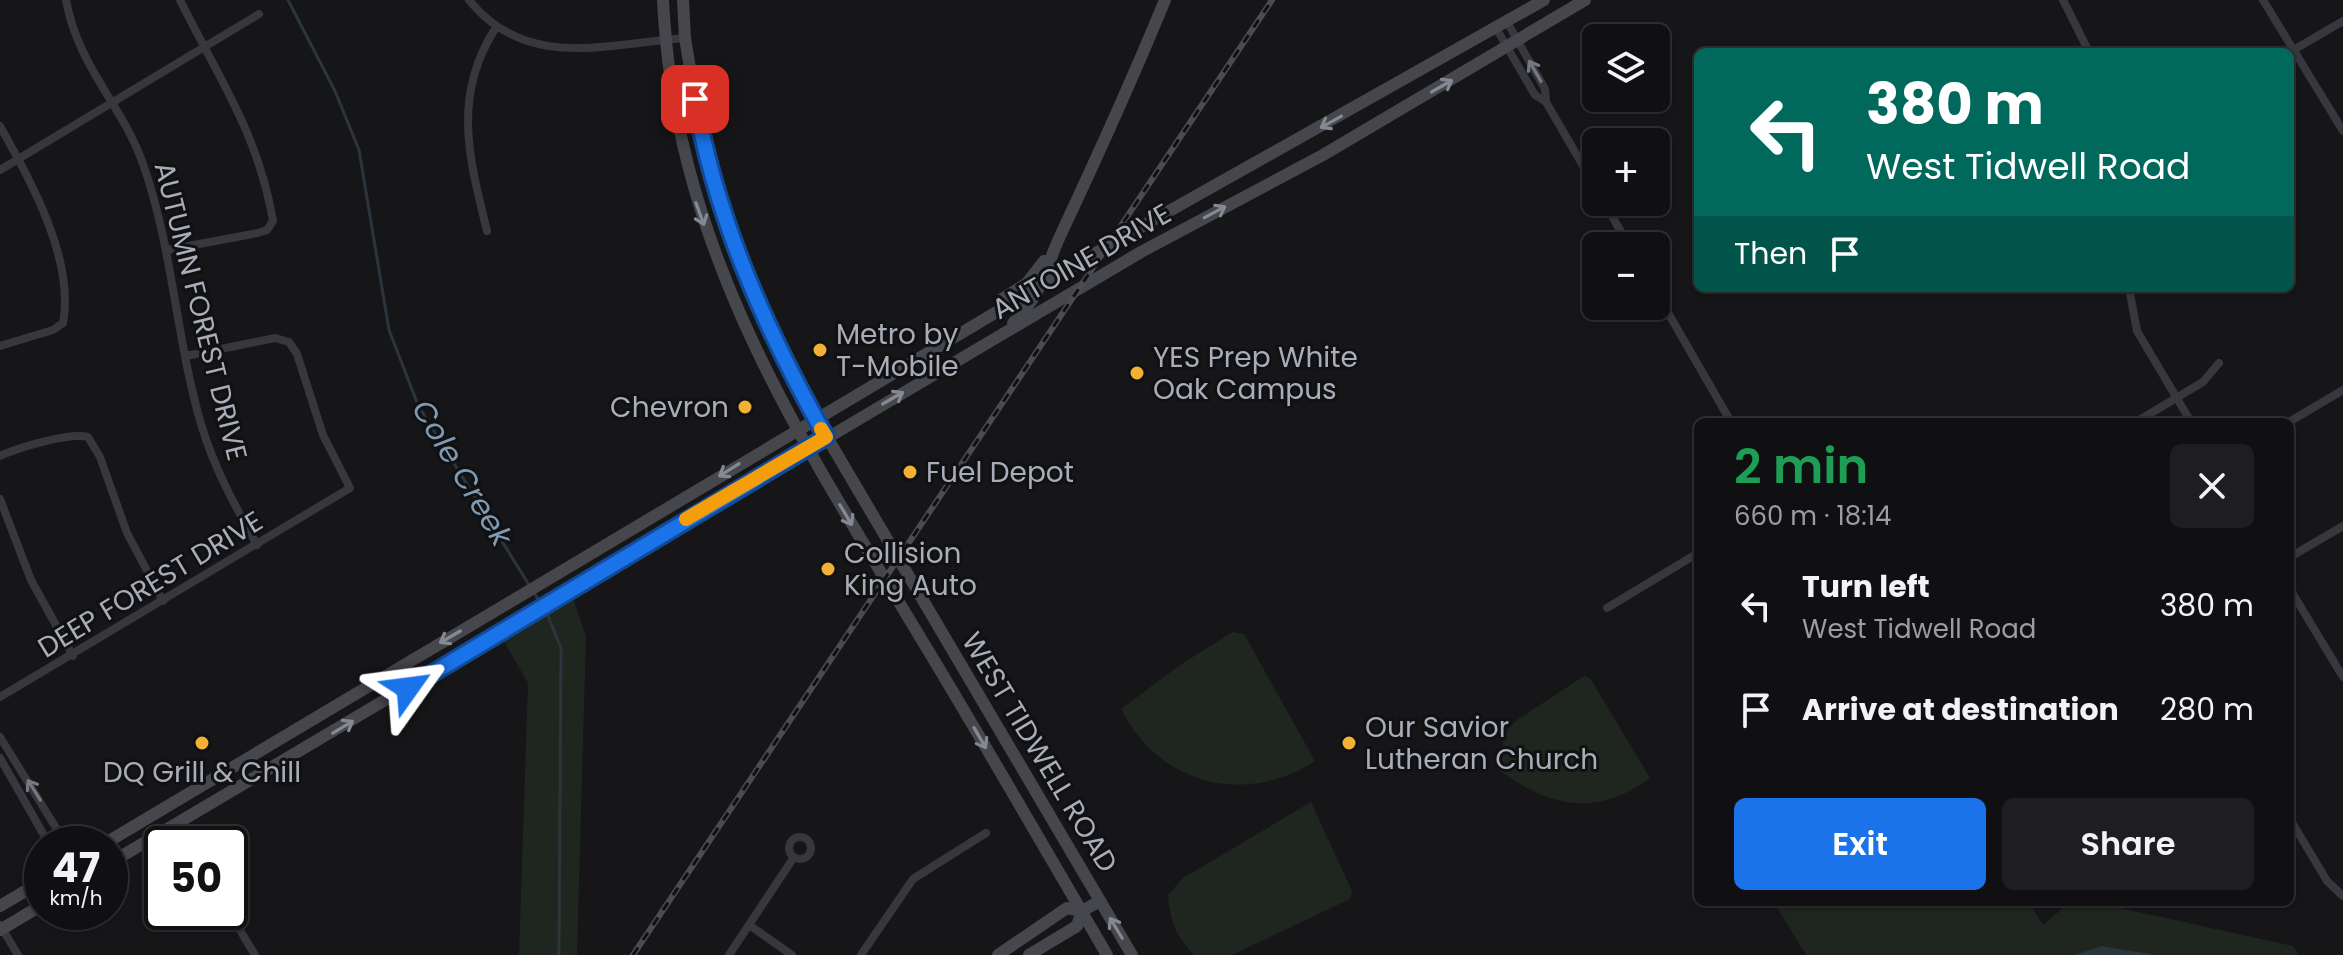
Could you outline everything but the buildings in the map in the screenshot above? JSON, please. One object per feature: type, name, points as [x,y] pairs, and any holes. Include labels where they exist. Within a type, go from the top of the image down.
[{"type":"main road","name":"WEST TIDWELL ROAD","points":[[663,0],[665,39],[684,163],[727,283],[767,374],[796,430],[1107,955]]},
{"type":"main road","name":"WEST TIDWELL ROAD","points":[[683,0],[685,38],[705,159],[734,248],[788,371],[1132,955]]},
{"type":"main road","points":[[996,339],[1035,301],[1054,249],[1124,98],[1165,0]]},
{"type":"main road","name":"ANTOINE DRIVE","points":[[128,830],[940,344],[1544,0]]},
{"type":"main road","name":"ANTOINE DRIVE","points":[[128,852],[1141,252],[1323,155],[1585,0]]},
{"type":"main road","points":[[1054,249],[1055,265],[1072,267]]},
{"type":"main road","points":[[968,328],[1027,283],[1054,249]]},
{"type":"main road","points":[[940,344],[950,365]]},
{"type":"main road","points":[[867,549],[885,537]]},
{"type":"main road","points":[[941,672],[959,662]]},
{"type":"main road","points":[[397,668],[408,688]]},
{"type":"main road","points":[[295,731],[305,749]]},
{"type":"main road","points":[[1005,781],[1023,770]]},
{"type":"main road","points":[[170,806],[179,822]]},
{"type":"main road","points":[[0,906],[24,892]]},
{"type":"main road","points":[[998,955],[1067,908],[1082,911],[1100,901]]},
{"type":"main road","points":[[1029,955],[1077,926],[1082,911]]},
{"type":"main road","points":[[1,927],[24,915]]},
{"type":"street","name":"AUTUMN FOREST DRIVE","points":[[66,0],[79,49],[141,159],[167,250],[201,424],[221,480],[257,545]]},
{"type":"street","points":[[167,250],[258,233],[267,230],[273,221],[269,193],[245,122],[180,0]]},
{"type":"street","points":[[469,0],[495,29],[533,45],[569,49],[685,38]]},
{"type":"street","points":[[2063,0],[2087,48]]},
{"type":"street","points":[[2263,0],[2290,48]]},
{"type":"street","points":[[0,170],[259,14]]},
{"type":"street","points":[[2294,50],[2343,21]]},
{"type":"street","points":[[1502,25],[1535,95],[1546,102],[1582,164]]},
{"type":"street","points":[[487,231],[468,136],[467,97],[478,55],[495,29]]},
{"type":"street","points":[[2294,54],[2343,131]]},
{"type":"street","points":[[0,126],[43,210],[66,304],[63,323],[53,330],[0,346]]},
{"type":"street","points":[[684,163],[705,159]]},
{"type":"street","points":[[2130,292],[2137,331],[2189,418]]},
{"type":"street","points":[[1670,316],[1729,418]]},
{"type":"street","name":"DEEP FOREST DRIVE","points":[[0,697],[350,488],[323,435],[297,354],[289,342],[275,338],[186,356]]},
{"type":"street","points":[[2143,418],[2203,382],[2219,363]]},
{"type":"street","points":[[2294,419],[2343,390]]},
{"type":"street","points":[[0,456],[80,435],[94,444],[127,533],[163,601]]},
{"type":"street","points":[[0,499],[31,580],[73,656]]},
{"type":"street","points":[[2294,555],[2343,526]]},
{"type":"street","points":[[1607,608],[1694,555]]},
{"type":"street","points":[[2294,596],[2343,677]]},
{"type":"street","points":[[0,737],[55,826]]},
{"type":"street","points":[[0,758],[39,826]]},
{"type":"street","points":[[179,822],[181,826]]},
{"type":"street","points":[[2294,825],[2334,890],[2343,896]]},
{"type":"street","points":[[861,955],[913,879],[986,833]]},
{"type":"street","points":[[729,955],[794,857]]},
{"type":"street","points":[[749,925],[792,955]]},
{"type":"street","points":[[1,927],[18,955]]},
{"type":"street","points":[[240,930],[255,955]]},
{"type":"street","points":[[1019,938],[1029,955]]},
{"type":"shaded area","points":[[573,598],[586,636],[577,955],[519,955],[528,683],[503,640]]},
{"type":"shaded area","points":[[1233,632],[1244,634],[1315,761],[1288,775],[1260,783],[1233,785],[1180,771],[1157,755],[1137,735],[1121,709],[1180,665]]},
{"type":"shaded area","points":[[1584,676],[1590,678],[1650,778],[1611,799],[1573,803],[1536,792],[1499,770],[1505,732],[1517,720]]},
{"type":"shaded area","points":[[1311,802],[1352,891],[1350,899],[1232,955],[1194,955],[1175,928],[1168,895],[1183,878]]},
{"type":"shaded area","points":[[1776,906],[2031,906],[2043,925],[2065,906],[2111,906],[2293,946],[2299,955],[1806,955]]},
{"type":"shaded area","points":[[2101,946],[2156,955],[2075,955]]},
{"type":"waterway","name":"Cole Creek","points":[[288,0],[335,91],[359,150],[389,330],[418,405],[529,585]]},
{"type":"waterway","name":"Cole Creek","points":[[533,591],[542,605]]},
{"type":"waterway","name":"Cole Creek","points":[[546,611],[561,648],[559,955]]},
{"type":"railway","points":[[633,955],[1272,0]]},
{"type":"slow traffic","points":[[686,519],[826,437],[821,429]]},
{"type":"place","name":"Metro by T-Mobile","points":[[820,350]]},
{"type":"place","name":"YES Prep White Oak Campus","points":[[1137,373]]},
{"type":"place","name":"Chevron","points":[[745,407]]},
{"type":"place","name":"Fuel Depot","points":[[910,472]]},
{"type":"place","name":"Collision King Auto","points":[[828,569]]},
{"type":"place","name":"DQ Grill & Chill","points":[[202,743]]},
{"type":"place","name":"Our Savior Lutheran Church","points":[[1349,743]]},
{"type":"route","points":[[408,688],[683,520],[826,437],[788,371],[734,248],[705,159],[695,99]]}]
